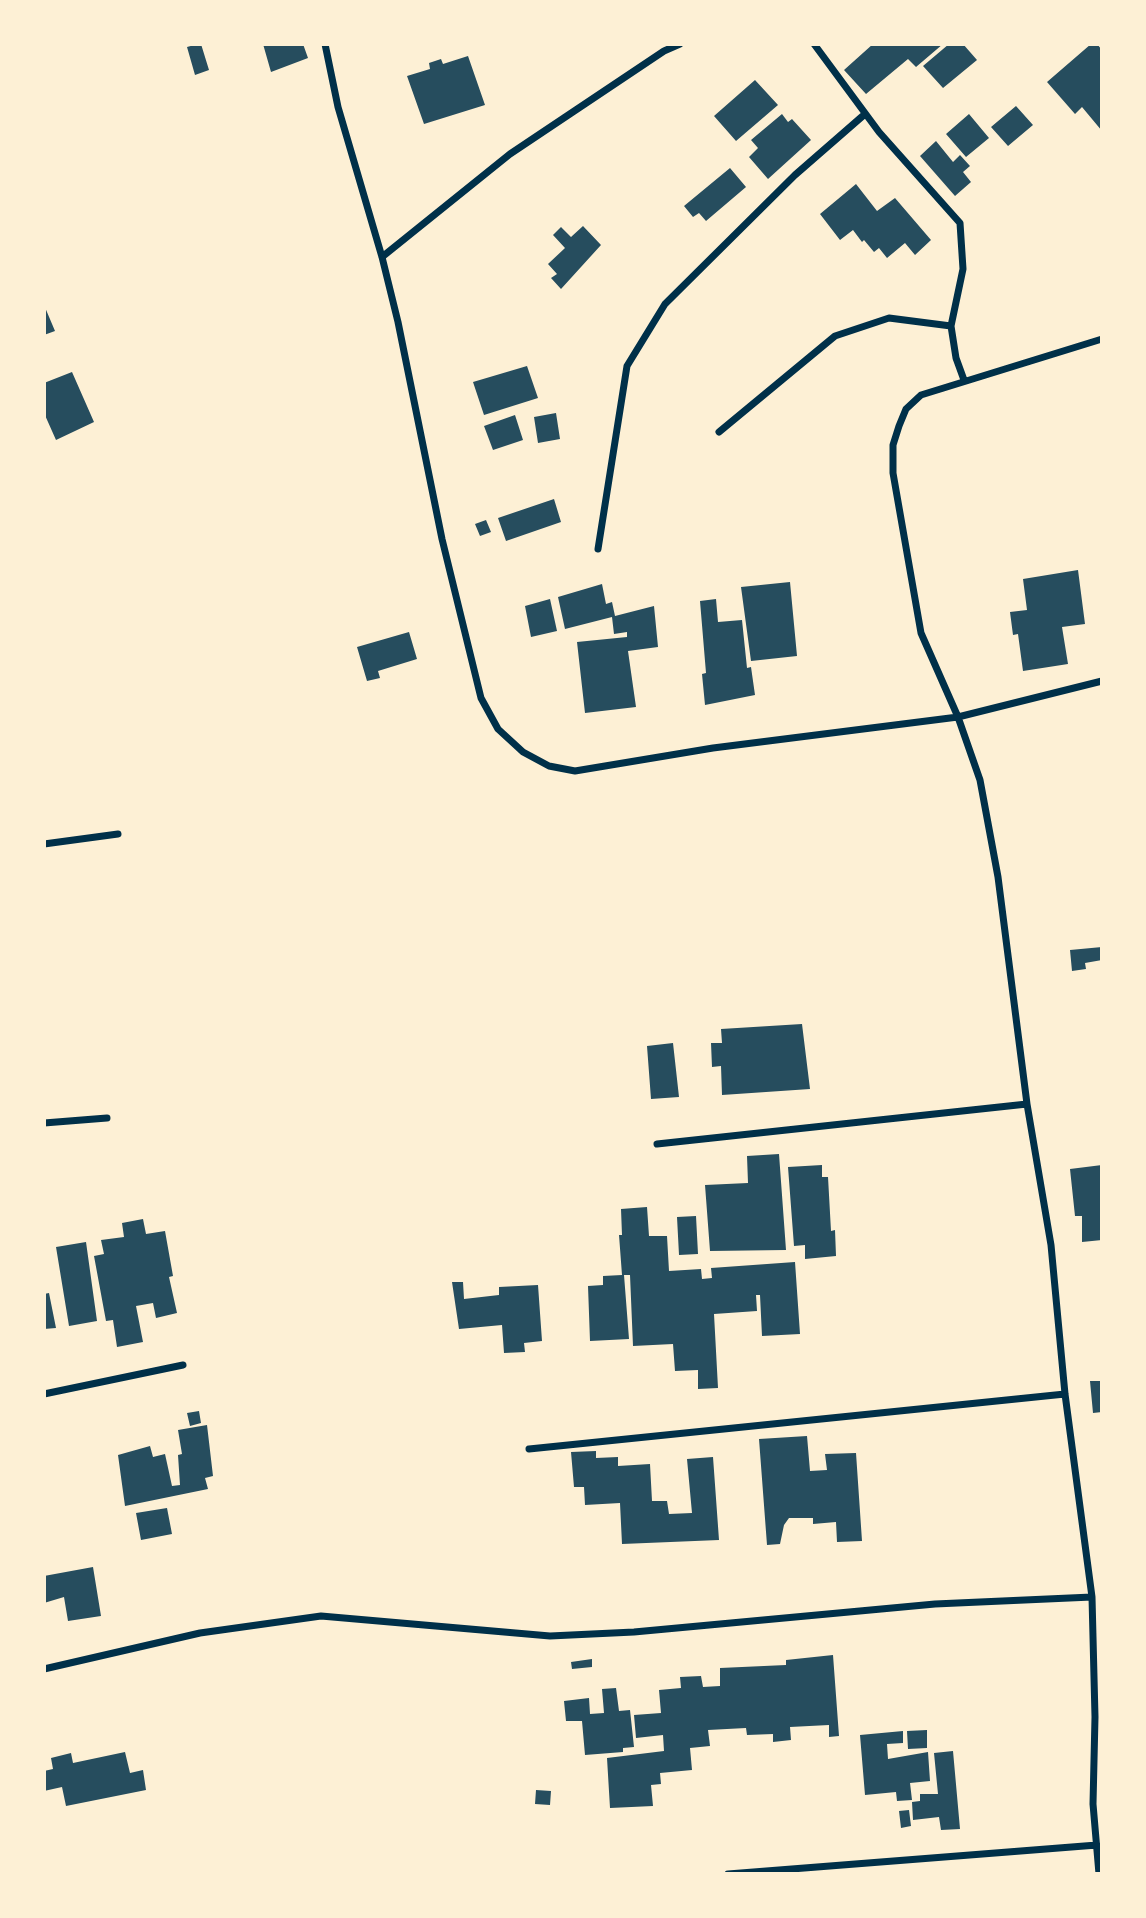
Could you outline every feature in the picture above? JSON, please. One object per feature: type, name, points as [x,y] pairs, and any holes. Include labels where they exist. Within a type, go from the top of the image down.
[{"type":"street","points":[[325,44],[338,107],[382,257],[442,539],[481,698],[498,729],[523,752],[549,766],[575,771],[713,748],[958,717],[1102,681]]},
{"type":"street","points":[[382,257],[510,155],[664,51],[680,44]]},
{"type":"street","points":[[814,44],[865,114],[960,223],[963,269],[951,326],[956,358],[964,380]]},
{"type":"street","points":[[598,549],[627,366],[665,304],[795,175],[865,114]]},
{"type":"street","points":[[719,432],[835,336],[889,318],[951,326]]},
{"type":"street","points":[[1099,1874],[1093,1804],[1095,1717],[1091,1597],[1065,1394],[1051,1245],[1027,1104],[998,877],[980,780],[958,717],[921,633],[902,537],[893,445],[906,409],[921,395],[1102,340]]},
{"type":"street","points":[[44,844],[118,834]]},
{"type":"street","points":[[657,1144],[1027,1104]]},
{"type":"street","points":[[44,1123],[107,1118]]},
{"type":"street","points":[[44,1394],[183,1365]]},
{"type":"street","points":[[529,1449],[1065,1394]]},
{"type":"street","points":[[44,1669],[200,1633],[321,1616],[550,1636],[634,1632],[934,1604],[1091,1597]]},
{"type":"street","points":[[728,1874],[1097,1845]]},
{"type":"building","points":[[201,44],[209,70],[195,75],[187,47]]},
{"type":"building","points":[[263,44],[303,44],[308,58],[271,72]]},
{"type":"building","points":[[873,44],[943,44],[916,67],[908,59],[866,94],[844,70]]},
{"type":"building","points":[[949,44],[963,44],[977,60],[943,88],[923,66]]},
{"type":"building","points":[[1091,44],[1097,44],[1102,50],[1102,131],[1082,107],[1075,114],[1047,82]]},
{"type":"building","points":[[468,56],[485,105],[424,124],[407,76],[430,69],[429,63],[441,59],[443,64]]},
{"type":"building","points":[[755,80],[778,105],[736,141],[714,116]]},
{"type":"building","points":[[1016,106],[1033,125],[1008,146],[991,127]]},
{"type":"building","points":[[782,114],[788,122],[792,119],[811,140],[768,179],[749,157],[758,148],[751,140]]},
{"type":"building","points":[[969,114],[989,138],[966,157],[946,134]]},
{"type":"building","points":[[936,141],[953,162],[960,155],[970,166],[963,172],[971,182],[955,196],[920,156]]},
{"type":"building","points":[[730,168],[746,187],[706,221],[699,213],[693,217],[684,206]]},
{"type":"building","points":[[856,184],[877,211],[895,198],[931,240],[915,255],[905,243],[887,258],[879,248],[874,252],[853,230],[840,240],[820,214]]},
{"type":"building","points":[[583,226],[601,245],[561,289],[551,278],[557,274],[548,264],[565,248],[553,235],[561,227],[571,237]]},
{"type":"building","points":[[44,305],[55,331],[44,335]]},
{"type":"building","points":[[527,366],[538,398],[484,415],[473,382]]},
{"type":"building","points":[[72,372],[94,422],[56,440],[44,413],[44,383]]},
{"type":"building","points":[[556,413],[560,439],[538,443],[534,417]]},
{"type":"building","points":[[515,415],[523,440],[493,450],[484,426]]},
{"type":"building","points":[[554,499],[561,522],[506,541],[498,518]]},
{"type":"building","points":[[486,520],[491,532],[480,536],[475,524]]},
{"type":"building","points":[[1078,570],[1085,624],[1062,627],[1068,664],[1023,671],[1018,634],[1013,635],[1010,612],[1027,610],[1023,579]]},
{"type":"building","points":[[790,582],[797,656],[751,661],[741,587]]},
{"type":"building","points":[[602,584],[606,604],[612,602],[615,616],[654,606],[658,647],[628,651],[636,707],[585,713],[577,642],[627,637],[627,632],[614,634],[612,617],[565,629],[558,597]]},
{"type":"building","points":[[550,599],[557,631],[531,637],[525,606]]},
{"type":"building","points":[[716,599],[718,622],[742,620],[747,668],[751,667],[755,695],[705,705],[702,674],[706,673],[700,601]]},
{"type":"building","points":[[409,632],[417,659],[378,671],[380,678],[367,681],[357,647]]},
{"type":"building","points":[[1102,947],[1102,960],[1085,963],[1086,969],[1072,971],[1070,950]]},
{"type":"building","points":[[802,1024],[810,1089],[722,1095],[721,1066],[712,1067],[711,1043],[722,1043],[721,1029]]},
{"type":"building","points":[[673,1043],[679,1097],[651,1099],[647,1046]]},
{"type":"building","points":[[779,1154],[786,1250],[710,1251],[705,1185],[748,1183],[747,1156]]},
{"type":"building","points":[[822,1165],[822,1177],[828,1177],[831,1231],[835,1230],[836,1256],[805,1259],[805,1245],[794,1246],[788,1167]]},
{"type":"building","points":[[1102,1165],[1102,1240],[1082,1242],[1082,1216],[1075,1216],[1070,1169]]},
{"type":"building","points":[[647,1207],[649,1236],[667,1236],[669,1271],[701,1269],[702,1279],[712,1278],[711,1268],[795,1262],[800,1334],[762,1336],[760,1295],[756,1295],[757,1311],[714,1314],[718,1388],[698,1389],[698,1370],[675,1371],[673,1344],[633,1346],[630,1275],[624,1275],[629,1339],[590,1341],[588,1286],[603,1285],[603,1276],[622,1275],[619,1235],[622,1235],[621,1209]]},
{"type":"building","points":[[696,1216],[698,1254],[679,1255],[677,1217]]},
{"type":"building","points":[[143,1219],[146,1234],[165,1231],[173,1276],[169,1277],[177,1313],[156,1318],[153,1303],[136,1306],[143,1342],[117,1347],[113,1320],[106,1321],[94,1256],[104,1254],[101,1240],[124,1237],[122,1223]]},
{"type":"building","points":[[86,1242],[97,1321],[69,1326],[56,1247]]},
{"type":"building","points":[[452,1282],[463,1282],[464,1299],[499,1295],[499,1287],[538,1285],[542,1341],[524,1343],[525,1352],[504,1353],[502,1325],[459,1329]]},
{"type":"building","points":[[49,1293],[56,1328],[44,1329],[44,1294]]},
{"type":"building","points":[[1090,1381],[1102,1381],[1102,1412],[1093,1413]]},
{"type":"building","points":[[199,1411],[201,1423],[190,1426],[187,1413]]},
{"type":"building","points":[[207,1425],[213,1476],[205,1478],[208,1489],[125,1506],[118,1455],[150,1446],[153,1457],[165,1454],[172,1486],[180,1485],[178,1455],[182,1454],[178,1430]]},
{"type":"building","points":[[807,1436],[810,1471],[827,1470],[825,1454],[856,1453],[862,1541],[837,1542],[836,1522],[813,1524],[813,1518],[789,1518],[784,1525],[780,1544],[767,1545],[759,1439]]},
{"type":"building","points":[[596,1451],[596,1458],[618,1457],[618,1466],[650,1464],[652,1501],[667,1501],[669,1514],[692,1513],[687,1459],[713,1457],[719,1540],[622,1544],[620,1503],[585,1505],[584,1487],[574,1487],[571,1452]]},
{"type":"building","points":[[167,1508],[172,1534],[141,1540],[136,1513]]},
{"type":"building","points":[[93,1567],[101,1616],[68,1621],[64,1597],[44,1603],[44,1576]]},
{"type":"building","points":[[833,1655],[839,1736],[829,1737],[829,1725],[790,1727],[791,1740],[773,1742],[773,1734],[747,1735],[746,1728],[708,1730],[710,1746],[690,1748],[692,1770],[660,1773],[661,1784],[651,1785],[653,1806],[610,1808],[607,1758],[664,1751],[663,1735],[636,1738],[634,1715],[661,1713],[659,1690],[681,1688],[680,1677],[701,1676],[703,1687],[720,1686],[720,1668],[786,1665],[786,1660]]},
{"type":"building","points":[[592,1659],[592,1667],[572,1669],[571,1662]]},
{"type":"building","points":[[616,1688],[619,1711],[630,1710],[634,1747],[623,1748],[623,1752],[585,1755],[582,1721],[566,1721],[564,1701],[589,1698],[590,1714],[604,1713],[602,1689]]},
{"type":"building","points":[[927,1730],[927,1748],[908,1749],[907,1731]]},
{"type":"building","points":[[903,1731],[903,1743],[887,1744],[888,1759],[928,1752],[930,1781],[910,1783],[912,1800],[897,1801],[896,1792],[865,1795],[860,1735]]},
{"type":"building","points":[[953,1751],[960,1829],[941,1830],[939,1817],[913,1820],[912,1802],[920,1801],[920,1794],[938,1794],[934,1753]]},
{"type":"building","points":[[125,1752],[130,1773],[143,1770],[146,1790],[66,1806],[62,1787],[44,1791],[44,1771],[53,1769],[51,1758],[71,1753],[73,1763]]},
{"type":"building","points":[[536,1790],[551,1791],[550,1805],[535,1804]]},
{"type":"building","points":[[909,1810],[911,1826],[901,1828],[899,1811]]}]
